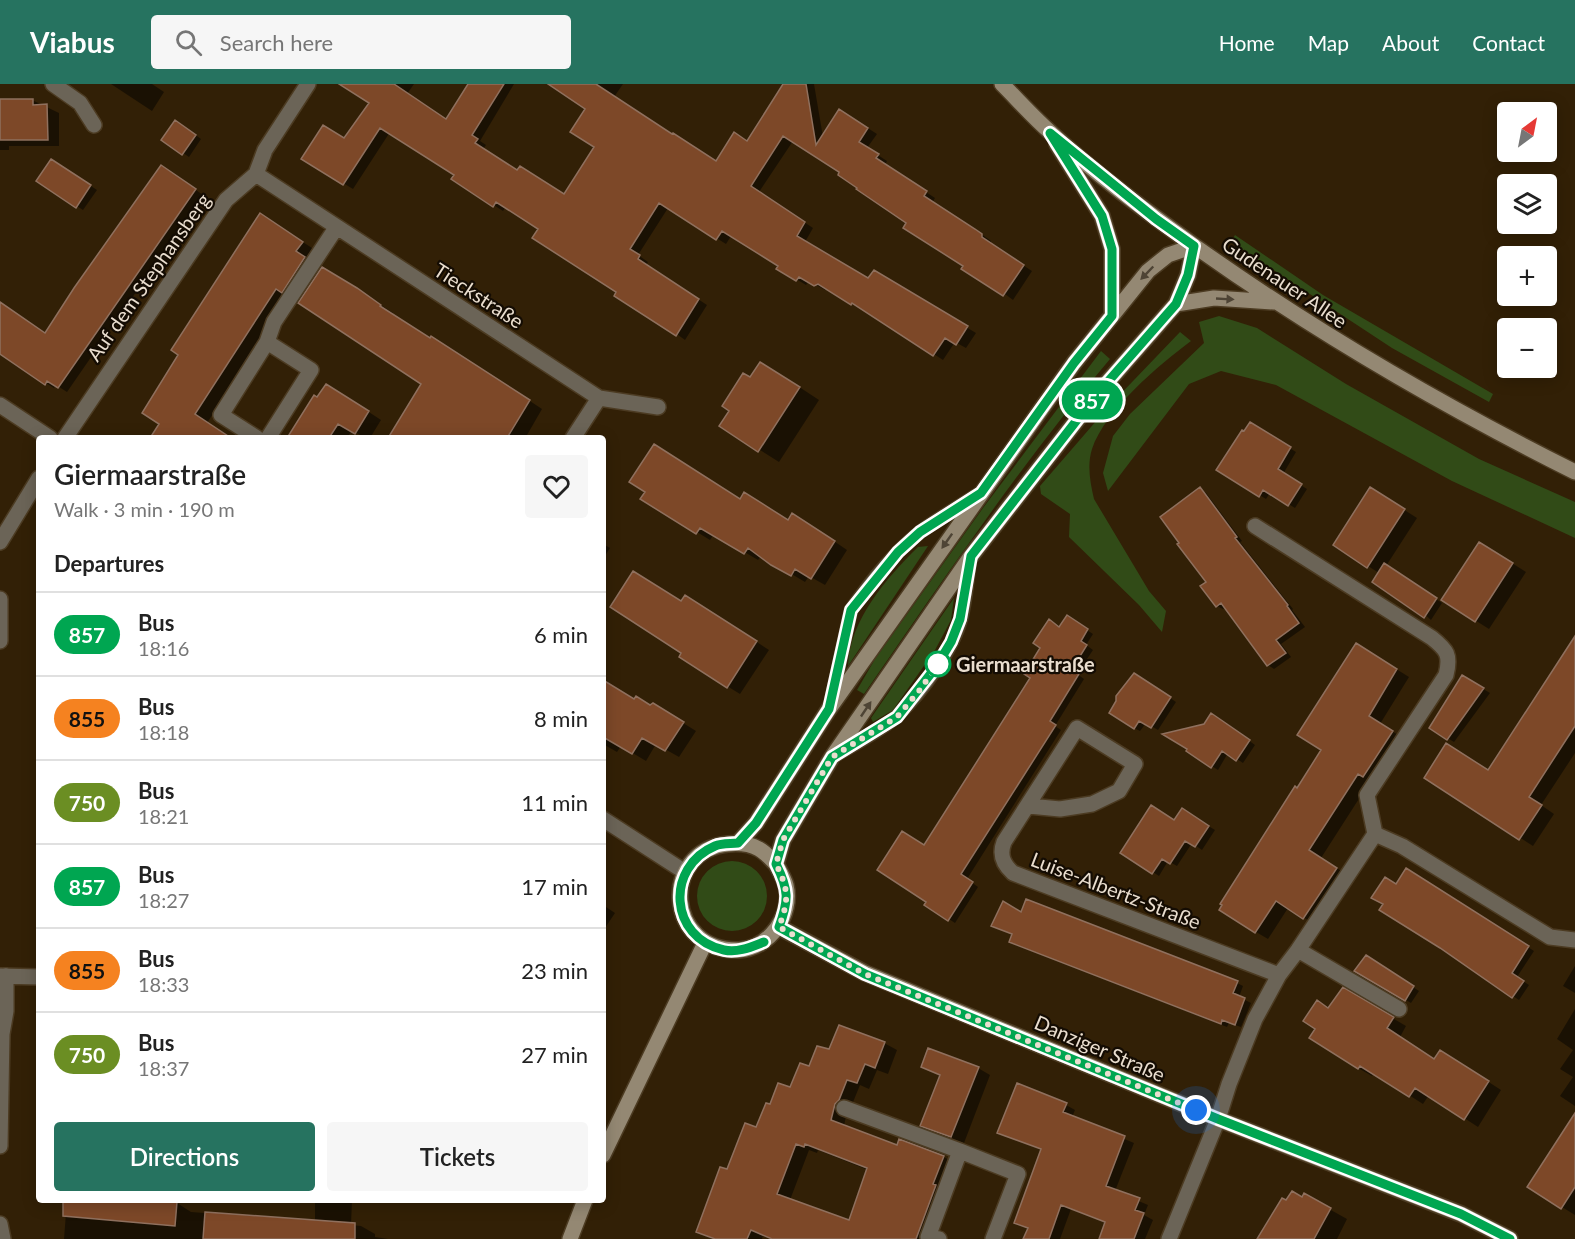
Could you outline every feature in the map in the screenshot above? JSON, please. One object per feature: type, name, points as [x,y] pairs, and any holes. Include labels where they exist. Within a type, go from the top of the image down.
[{"type":"main road","name":"Gudenauer Allee","points":[[1002,84],[1050,133],[1156,219],[1275,302],[1380,368],[1489,429],[1575,472]]},
{"type":"main road","points":[[1050,133],[1102,216],[1112,249],[1112,316]]},
{"type":"main road","points":[[776,864],[783,840],[832,757],[971,556],[1098,393],[1176,304],[1188,275],[1194,246]]},
{"type":"main road","points":[[738,843],[756,823],[829,709],[1074,363],[1148,270],[1168,255],[1194,246]]},
{"type":"main road","points":[[1176,304],[1214,298],[1275,302]]},
{"type":"main road","points":[[738,843],[760,849],[776,864],[786,884],[787,906],[779,927],[764,942],[745,949],[725,950],[705,943],[690,929],[681,912],[679,891],[685,872],[699,855],[717,845],[738,843]]},
{"type":"main road","name":"Danziger Straße","points":[[779,927],[865,974],[1218,1119],[1461,1214],[1510,1239]]},
{"type":"main road","points":[[606,1149],[705,943]]},
{"type":"main road","points":[[570,1239],[584,1203]]},
{"type":"street","points":[[53,84],[80,102],[94,125]]},
{"type":"street","name":"Auf dem Stephansberg","points":[[66,435],[226,200],[256,174],[265,150],[308,84]]},
{"type":"street","name":"Tieckstraße","points":[[256,174],[599,398],[658,407]]},
{"type":"street","points":[[252,435],[221,415],[267,342],[274,322],[336,228]]},
{"type":"street","points":[[267,342],[311,370],[270,435]]},
{"type":"street","points":[[575,435],[599,398]]},
{"type":"street","points":[[0,405],[45,435]]},
{"type":"street","points":[[0,542],[36,483]]},
{"type":"street","points":[[1169,1239],[1218,1119],[1229,1084],[1255,1019],[1279,975],[1375,834],[1367,795],[1446,675],[1449,662],[1445,648],[1256,526]]},
{"type":"street","points":[[0,599],[0,641]]},
{"type":"street","name":"Luise-Albertz-Straße","points":[[1029,806],[1060,809],[1092,804],[1119,791],[1135,764],[1077,728],[1029,806],[1015,822],[1001,849],[1006,867],[1013,873],[1279,975]]},
{"type":"street","points":[[606,821],[685,872]]},
{"type":"street","points":[[1375,834],[1402,846],[1550,937],[1575,940]]},
{"type":"street","points":[[1298,950],[1399,1010]]},
{"type":"street","points":[[0,1146],[2,1034],[6,1011],[3,976],[36,977]]},
{"type":"street","points":[[844,1108],[1018,1174],[993,1239]]},
{"type":"street","points":[[939,1239],[928,1237],[960,1151]]},
{"type":"street","points":[[0,1224],[3,1239]]},
{"type":"lane","points":[[829,709],[851,610],[898,552],[920,532],[981,493]]},
{"type":"lane","points":[[832,757],[897,717],[936,667],[951,642],[960,619],[971,556]]},
{"type":"green space","points":[[1235,235],[1323,295],[1493,394],[1489,402],[1392,348],[1231,242]]},
{"type":"green space","points":[[1219,316],[1257,328],[1346,384],[1479,459],[1575,502],[1575,538],[1452,481],[1276,385],[1221,371],[1189,384],[1108,491],[1103,473],[1113,436],[1130,414],[1204,343],[1199,322]]},
{"type":"green space","points":[[1180,332],[1191,341],[1134,389],[1108,419],[1092,449],[1089,467],[1094,499],[1149,591],[1166,611],[1162,632],[1139,605],[1069,537],[1070,514],[1041,494],[1040,486],[1110,405]]},
{"type":"green space","points":[[1101,351],[1110,359],[1013,482],[864,694],[857,690],[875,659],[983,508]]},
{"type":"green space","points":[[928,546],[848,666],[855,632],[882,586],[918,547]]},
{"type":"green space","points":[[954,598],[951,620],[935,650],[893,710],[873,722],[871,718]]},
{"type":"green space","points":[[739,861],[752,867],[761,876],[765,882],[767,896],[765,910],[757,921],[746,929],[725,931],[707,921],[699,910],[697,889],[707,871],[718,863]]},
{"type":"building","points":[[339,84],[394,84],[446,119],[468,84],[504,84],[472,135],[478,139],[475,143],[517,170],[520,166],[564,194],[594,147],[570,132],[585,109],[548,84],[596,84],[716,161],[734,132],[747,141],[783,84],[806,84],[816,145],[839,109],[868,128],[859,142],[879,154],[876,158],[927,191],[924,196],[975,229],[982,234],[982,237],[1024,265],[1003,296],[961,269],[963,266],[903,228],[906,223],[856,189],[838,175],[839,172],[783,136],[751,186],[805,222],[797,236],[868,278],[874,270],[968,326],[956,345],[945,338],[933,356],[852,303],[851,305],[818,284],[814,286],[799,277],[796,281],[776,269],[778,266],[722,231],[716,240],[659,203],[630,249],[640,255],[638,259],[699,299],[676,336],[614,296],[616,292],[532,238],[538,229],[496,202],[493,207],[451,179],[454,175],[380,128],[343,185],[301,159],[323,125],[344,138],[369,103]]},
{"type":"building","points":[[0,99],[33,99],[33,105],[47,104],[48,140],[0,140]]},
{"type":"building","points":[[175,120],[196,135],[182,155],[161,140]]},
{"type":"building","points":[[51,159],[91,185],[76,208],[36,181]]},
{"type":"building","points":[[161,165],[196,189],[58,388],[47,381],[45,385],[0,354],[0,302],[45,333]]},
{"type":"building","points":[[260,213],[303,242],[296,251],[305,257],[282,293],[276,289],[195,414],[226,435],[152,435],[159,424],[142,413],[178,355],[171,350]]},
{"type":"building","points":[[322,267],[530,400],[509,435],[390,435],[421,384],[298,303]]},
{"type":"building","points":[[760,362],[800,387],[758,452],[719,426],[729,411],[722,406],[743,373],[750,377]]},
{"type":"building","points":[[326,384],[369,411],[355,434],[338,424],[331,435],[289,435],[314,395],[317,397]]},
{"type":"building","points":[[1250,422],[1291,447],[1278,469],[1302,484],[1288,506],[1263,490],[1259,497],[1216,470],[1242,430],[1244,431]]},
{"type":"building","points":[[654,444],[740,499],[744,492],[788,520],[792,513],[835,541],[811,579],[795,569],[791,576],[748,548],[744,554],[700,528],[696,534],[640,499],[645,492],[629,482]]},
{"type":"building","points":[[1200,487],[1299,623],[1276,640],[1286,653],[1267,666],[1221,603],[1216,607],[1200,586],[1206,582],[1160,517]]},
{"type":"building","points":[[1370,487],[1405,509],[1367,568],[1333,545]]},
{"type":"building","points":[[1479,542],[1513,563],[1475,622],[1441,600]]},
{"type":"building","points":[[1384,563],[1437,598],[1424,618],[1372,582]]},
{"type":"building","points":[[633,571],[681,601],[685,595],[757,641],[727,688],[679,657],[681,653],[610,607]]},
{"type":"building","points":[[1067,615],[1088,629],[1081,641],[1087,645],[1072,669],[1079,674],[1050,721],[1056,725],[961,874],[973,882],[948,921],[924,905],[926,902],[877,870],[902,831],[924,845],[1030,678],[1024,674],[1040,648],[1033,643],[1049,619],[1059,627]]},
{"type":"building","points":[[1575,636],[1575,726],[1529,797],[1542,805],[1519,840],[1424,778],[1446,743],[1488,770]]},
{"type":"building","points":[[1356,643],[1397,669],[1369,716],[1393,731],[1363,777],[1358,774],[1309,850],[1337,868],[1303,919],[1276,901],[1255,933],[1219,910],[1222,905],[1220,904],[1295,786],[1297,788],[1321,750],[1297,735]]},
{"type":"building","points":[[1134,673],[1171,697],[1151,728],[1139,721],[1134,729],[1109,713],[1116,701],[1116,696]]},
{"type":"building","points":[[1462,675],[1484,688],[1447,740],[1429,728]]},
{"type":"building","points":[[606,682],[634,699],[636,696],[650,705],[653,703],[684,722],[665,751],[642,738],[632,754],[606,739]]},
{"type":"building","points":[[1211,713],[1250,740],[1236,761],[1222,751],[1211,768],[1186,751],[1187,749],[1162,734],[1204,724]]},
{"type":"building","points":[[1151,805],[1174,820],[1182,808],[1209,826],[1195,847],[1185,841],[1170,864],[1162,859],[1152,874],[1120,853]]},
{"type":"building","points":[[1406,868],[1529,946],[1512,973],[1524,981],[1512,998],[1440,948],[1379,910],[1383,904],[1371,898],[1385,877],[1396,884]]},
{"type":"building","points":[[1026,899],[1238,981],[1233,993],[1245,998],[1235,1025],[1222,1020],[1221,1024],[1009,942],[1012,934],[991,926],[1003,901],[1021,912]]},
{"type":"building","points":[[1366,955],[1414,986],[1405,1001],[1354,971]]},
{"type":"building","points":[[1343,987],[1394,1017],[1387,1028],[1434,1059],[1440,1050],[1489,1081],[1464,1120],[1415,1088],[1409,1097],[1360,1066],[1358,1069],[1309,1038],[1315,1029],[1303,1021],[1317,1000],[1328,1008]]},
{"type":"building","points":[[839,1025],[885,1042],[875,1068],[865,1064],[857,1083],[847,1080],[835,1104],[831,1120],[897,1145],[899,1139],[944,1156],[916,1239],[772,1239],[751,1230],[747,1239],[715,1239],[696,1232],[720,1167],[727,1169],[745,1123],[756,1127],[766,1103],[770,1104],[778,1083],[790,1087],[800,1063],[809,1066],[817,1046],[829,1049]],"holes":[[[796,1144],[804,1147],[805,1144],[867,1168],[849,1220],[777,1194]]]},
{"type":"building","points":[[928,1048],[979,1067],[951,1137],[920,1126],[940,1075],[921,1067]]},
{"type":"building","points":[[1017,1083],[1067,1103],[1063,1112],[1125,1136],[1106,1186],[1140,1198],[1135,1210],[1144,1213],[1134,1239],[1099,1239],[1105,1222],[1061,1205],[1049,1239],[1023,1239],[1028,1228],[1014,1223],[1041,1149],[997,1133]]},
{"type":"building","points":[[1575,1113],[1575,1187],[1561,1209],[1527,1187]]},
{"type":"building","points":[[1292,1191],[1302,1197],[1304,1193],[1331,1208],[1314,1239],[1257,1239],[1282,1198],[1286,1200]]},
{"type":"building","points":[[63,1203],[177,1203],[175,1226],[63,1216]]},
{"type":"building","points":[[205,1212],[355,1223],[355,1239],[203,1239]]},
{"type":"bus line","name":"857","points":[[764,942],[745,949],[725,950],[705,943],[690,929],[681,912],[679,891],[685,872],[699,855],[717,845],[738,843],[756,823],[829,709],[851,610],[860,597],[898,552],[920,532],[981,493],[1074,363],[1112,316],[1112,249],[1102,216],[1050,133],[1156,219],[1194,246],[1188,275],[1176,304],[1098,393],[971,556],[960,619],[951,642],[919,691],[897,717],[832,757],[783,840],[776,864],[786,884],[787,906],[779,927],[865,974],[1218,1119],[1461,1214],[1510,1239]]},
{"type":"place","name":"Giermaarstraße","points":[[938,664]]},
{"type":"route","points":[[938,664],[897,717],[832,757],[783,840],[776,864],[786,884],[787,906],[779,927],[865,974],[1196,1110]]}]
